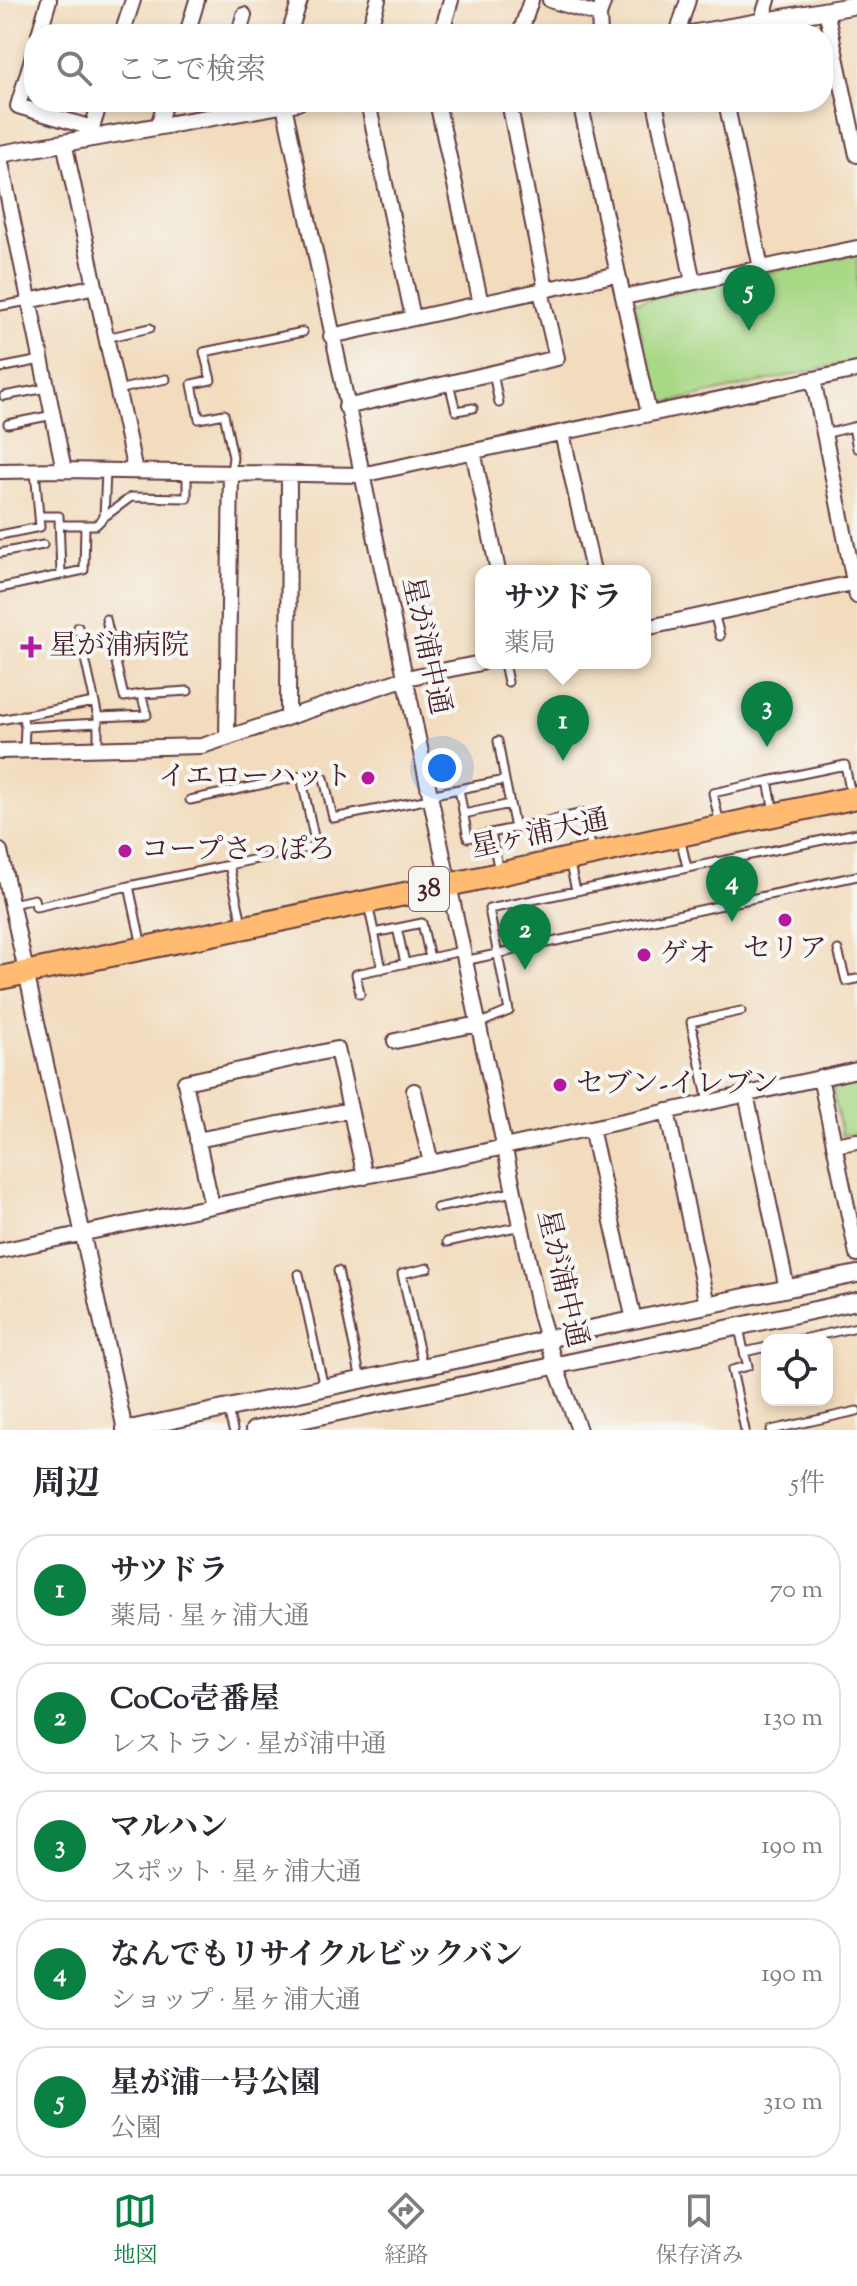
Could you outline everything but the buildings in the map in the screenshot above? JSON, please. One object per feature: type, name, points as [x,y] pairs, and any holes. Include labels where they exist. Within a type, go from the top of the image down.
[{"type":"highway","name":"星ヶ浦大通","points":[[0,978],[854,798]]},
{"type":"street","points":[[42,24],[49,0]]},
{"type":"street","points":[[125,24],[133,0]]},
{"type":"street","points":[[190,24],[197,0]]},
{"type":"street","points":[[292,24],[300,0]]},
{"type":"street","points":[[371,24],[378,0]]},
{"type":"street","points":[[444,24],[451,0]]},
{"type":"street","points":[[523,24],[531,0]]},
{"type":"street","points":[[550,0],[601,7]]},
{"type":"street","points":[[680,24],[688,0]]},
{"type":"street","points":[[761,22],[768,0]]},
{"type":"street","points":[[751,24],[857,5]]},
{"type":"street","points":[[826,10],[827,24]]},
{"type":"street","points":[[242,24],[244,15]]},
{"type":"street","points":[[833,55],[852,104],[857,155]]},
{"type":"street","points":[[24,86],[18,106],[24,108]]},
{"type":"street","points":[[35,112],[93,133]]},
{"type":"street","points":[[93,133],[98,112]]},
{"type":"street","points":[[158,126],[162,112]]},
{"type":"street","points":[[64,470],[0,156],[93,133],[158,126],[207,112]]},
{"type":"street","name":"星が浦中通","points":[[284,112],[521,1226],[547,1338],[579,1430]]},
{"type":"street","points":[[370,112],[413,318]]},
{"type":"street","points":[[439,112],[481,304]]},
{"type":"street","points":[[346,407],[557,358],[511,112]]},
{"type":"street","points":[[582,112],[649,414]]},
{"type":"street","points":[[657,112],[693,282]]},
{"type":"street","points":[[728,112],[761,268]]},
{"type":"street","points":[[64,142],[135,471]]},
{"type":"street","points":[[624,297],[857,248]]},
{"type":"street","points":[[331,336],[618,274]]},
{"type":"street","points":[[29,301],[95,286]]},
{"type":"street","points":[[0,471],[361,475],[857,370]]},
{"type":"street","points":[[651,627],[856,587],[813,379]]},
{"type":"street","points":[[562,433],[592,565]]},
{"type":"street","points":[[473,451],[497,565]]},
{"type":"street","points":[[227,738],[231,473]]},
{"type":"street","points":[[288,717],[289,474]]},
{"type":"street","points":[[0,751],[202,746],[406,678],[475,664]]},
{"type":"street","points":[[0,851],[125,1430],[857,1274]]},
{"type":"street","points":[[395,1041],[478,1024]]},
{"type":"street","points":[[212,1206],[185,1082],[337,1049],[365,1177]]},
{"type":"street","points":[[0,1251],[504,1148],[857,1070]]},
{"type":"street","points":[[820,1077],[857,1254]]},
{"type":"street","points":[[414,1091],[431,1163]]},
{"type":"street","points":[[746,1094],[787,1289]]},
{"type":"street","points":[[197,1140],[350,1110]]},
{"type":"street","points":[[667,1111],[707,1305]]},
{"type":"street","points":[[591,1128],[634,1320]]},
{"type":"street","points":[[834,1145],[857,1141]]},
{"type":"street","points":[[254,1430],[857,1301]]},
{"type":"lane","points":[[833,71],[839,70]]},
{"type":"lane","points":[[0,306],[29,301]]},
{"type":"lane","points":[[106,338],[150,328]]},
{"type":"lane","points":[[231,473],[233,457],[224,414],[199,419],[192,384],[211,380],[204,352],[303,332]]},
{"type":"lane","points":[[0,368],[41,360]]},
{"type":"lane","points":[[493,373],[499,403]]},
{"type":"lane","points":[[117,390],[166,379]]},
{"type":"lane","points":[[449,383],[456,411],[473,408]]},
{"type":"lane","points":[[4,396],[47,388]]},
{"type":"lane","points":[[8,424],[53,415]]},
{"type":"lane","points":[[824,434],[855,427],[857,448]]},
{"type":"lane","points":[[0,535],[40,527],[35,470]]},
{"type":"lane","points":[[104,517],[106,470]]},
{"type":"lane","points":[[59,525],[96,525],[131,497],[187,498],[187,472]]},
{"type":"lane","points":[[39,516],[59,516],[61,575]]},
{"type":"lane","points":[[0,588],[84,570],[85,525]]},
{"type":"lane","points":[[0,553],[43,545]]},
{"type":"lane","points":[[714,613],[720,636]]},
{"type":"lane","points":[[106,619],[124,697],[188,691]]},
{"type":"lane","points":[[78,627],[98,720],[98,749]]},
{"type":"lane","points":[[505,669],[508,682]]},
{"type":"lane","points":[[25,727],[147,715],[141,694]]},
{"type":"lane","points":[[0,720],[94,702]]},
{"type":"lane","points":[[22,715],[24,751]]},
{"type":"lane","points":[[498,741],[515,828]]},
{"type":"lane","points":[[720,827],[713,793],[768,781],[845,765],[854,798]]},
{"type":"lane","points":[[12,904],[34,899],[36,907],[316,846],[301,776],[190,800]]},
{"type":"lane","points":[[324,778],[333,818],[505,780]]},
{"type":"lane","points":[[768,781],[775,815]]},
{"type":"lane","points":[[459,789],[468,838],[584,813],[592,855]]},
{"type":"lane","points":[[464,814],[510,804]]},
{"type":"lane","points":[[491,833],[499,874]]},
{"type":"lane","points":[[478,1024],[509,1011],[489,909],[857,833]]},
{"type":"lane","points":[[680,836],[687,867]]},
{"type":"lane","points":[[568,860],[576,890]]},
{"type":"lane","points":[[229,865],[243,928]]},
{"type":"lane","points":[[360,994],[356,974],[430,958],[497,954],[857,876]]},
{"type":"lane","points":[[129,886],[143,948]]},
{"type":"lane","points":[[367,902],[382,969]]},
{"type":"lane","points":[[374,933],[422,923],[430,958]]},
{"type":"lane","points":[[397,928],[405,963]]},
{"type":"lane","points":[[838,950],[846,981],[857,979]]},
{"type":"lane","points":[[708,1102],[691,1022],[741,1011]]},
{"type":"lane","points":[[437,1208],[514,1192]]},
{"type":"lane","points":[[447,1242],[521,1226]]},
{"type":"lane","points":[[423,1367],[402,1274],[428,1268]]},
{"type":"lane","points":[[338,1271],[361,1380]]},
{"type":"lane","points":[[299,1274],[324,1388]]},
{"type":"lane","points":[[739,1326],[748,1366],[732,1370],[745,1430]]},
{"type":"lane","points":[[825,1334],[857,1327]]},
{"type":"lane","points":[[744,1352],[761,1348]]},
{"type":"lane","points":[[228,1408],[233,1430]]},
{"type":"lane","points":[[771,1430],[857,1411]]},
{"type":"green space","points":[[857,253],[857,361],[657,405],[634,302]]},
{"type":"green space","points":[[857,1083],[857,1133],[842,1136],[832,1088]]},
{"type":"place","name":"星が浦一号公園","points":[[749,331]]},
{"type":"place","name":"星が浦病院","points":[[31,647]]},
{"type":"place","name":"マルハン","points":[[767,747]]},
{"type":"place","name":"サツドラ","points":[[563,761]]},
{"type":"place","name":"イエローハット","points":[[368,778]]},
{"type":"place","name":"コープさっぽろ","points":[[125,851]]},
{"type":"place","name":"セリア","points":[[785,920]]},
{"type":"place","name":"なんでもリサイクルビックバン","points":[[732,922]]},
{"type":"place","name":"ゲオ","points":[[644,955]]},
{"type":"place","name":"CoCo壱番屋","points":[[525,970]]},
{"type":"place","name":"セブン-イレブン","points":[[560,1085]]}]
